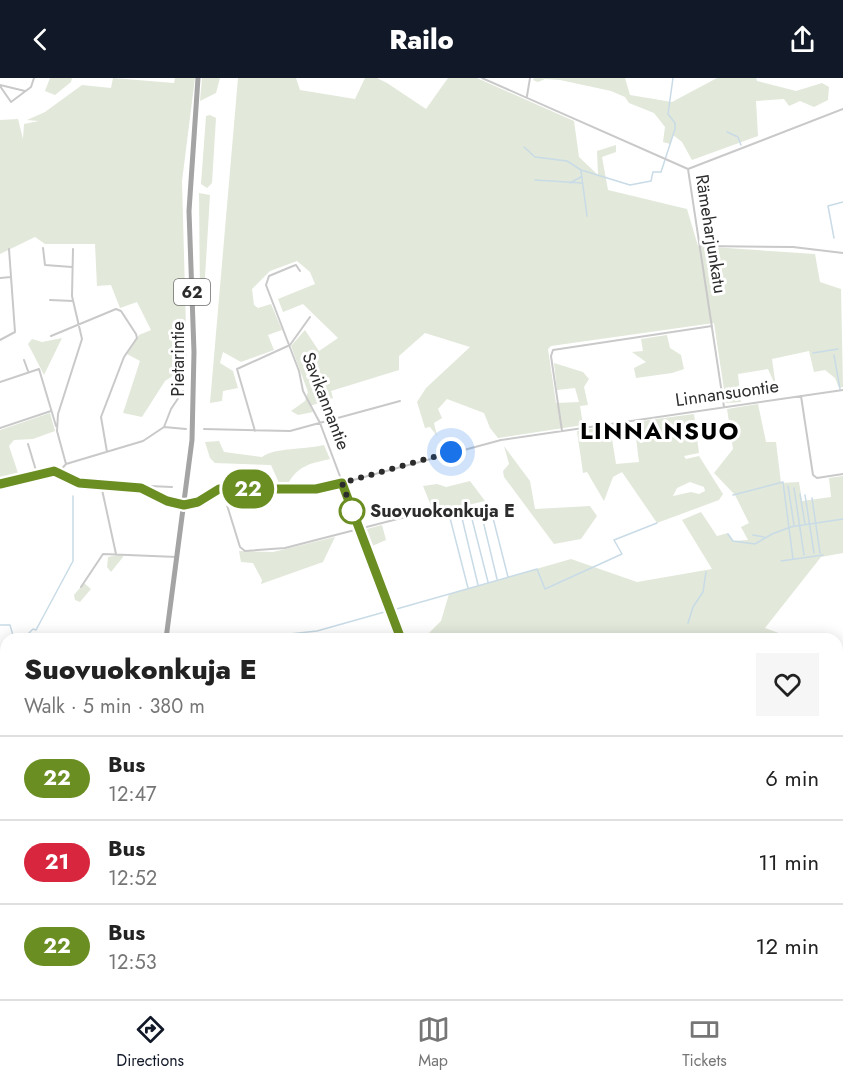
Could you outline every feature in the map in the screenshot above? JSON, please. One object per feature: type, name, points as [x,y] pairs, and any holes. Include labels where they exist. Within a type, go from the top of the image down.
[{"type":"main road","name":"Pietarintie","points":[[167,633],[184,505],[194,403],[189,211],[198,78]]},
{"type":"street","points":[[0,86],[11,102],[33,85],[34,78]]},
{"type":"street","name":"Rämeharjunkatu","points":[[482,78],[688,169],[724,407]]},
{"type":"street","points":[[527,96],[526,89],[531,78]]},
{"type":"street","points":[[0,86],[25,91]]},
{"type":"street","points":[[688,169],[843,109]]},
{"type":"street","points":[[700,246],[793,247],[843,253]]},
{"type":"street","points":[[43,248],[45,265],[72,267]]},
{"type":"street","points":[[0,340],[15,332],[9,249]]},
{"type":"street","points":[[57,431],[58,408],[82,339],[73,301],[73,249]]},
{"type":"street","name":"Savikannantie","points":[[300,271],[296,265],[269,276],[265,282],[290,345],[305,396],[320,423],[399,633]]},
{"type":"street","points":[[0,278],[11,277]]},
{"type":"street","points":[[50,300],[73,301]]},
{"type":"street","points":[[51,336],[118,309],[137,336],[124,357],[100,417],[107,452]]},
{"type":"street","points":[[255,431],[237,369],[290,345],[310,317]]},
{"type":"street","points":[[562,431],[552,351],[712,326]]},
{"type":"street","points":[[24,360],[28,370]]},
{"type":"street","points":[[0,382],[28,370],[35,368],[40,370],[66,464]]},
{"type":"street","name":"Linnansuontie","points":[[184,505],[198,502],[222,489],[316,489],[475,446],[843,390]]},
{"type":"street","points":[[58,473],[66,464],[148,439],[164,427],[171,409],[183,391]]},
{"type":"street","points":[[801,396],[814,477],[843,474]]},
{"type":"street","points":[[204,429],[290,431],[400,401]]},
{"type":"street","points":[[0,428],[51,411]]},
{"type":"street","points":[[164,427],[186,429]]},
{"type":"street","points":[[28,444],[38,477]]},
{"type":"street","points":[[0,484],[29,476],[38,477],[51,471],[74,482],[130,486],[146,490],[167,501],[184,505]]},
{"type":"street","points":[[100,485],[116,554]]},
{"type":"street","points":[[146,490],[150,486],[172,487]]},
{"type":"street","points":[[222,489],[242,550],[285,548],[417,514]]},
{"type":"street","points":[[81,587],[101,556],[116,554],[177,556]]},
{"type":"shaded area","points":[[50,78],[72,78],[71,82],[55,95],[45,91]]},
{"type":"shaded area","points":[[113,78],[174,83],[175,78],[195,78],[182,181],[187,366],[165,381],[142,417],[123,413],[140,361],[127,354],[139,335],[151,330],[137,302],[120,308],[111,285],[97,286],[95,244],[45,244],[35,237],[0,254],[0,120],[18,119],[23,139],[24,124],[39,121],[27,120],[45,112],[82,85],[111,88]]},
{"type":"shaded area","points":[[202,78],[220,78],[216,93],[200,101]]},
{"type":"shaded area","points":[[238,78],[296,78],[300,90],[355,99],[365,78],[377,78],[426,109],[448,78],[477,78],[574,121],[579,157],[598,175],[597,151],[616,145],[616,152],[602,157],[608,190],[687,209],[698,246],[815,254],[820,282],[841,289],[843,387],[839,388],[835,378],[825,370],[814,372],[809,351],[772,359],[776,387],[768,369],[738,374],[741,402],[726,403],[714,323],[551,346],[548,349],[556,403],[579,402],[575,388],[557,390],[554,363],[583,372],[589,379],[584,387],[588,405],[580,406],[583,425],[498,438],[490,428],[484,413],[447,399],[438,409],[442,418],[434,423],[437,436],[430,427],[425,428],[417,402],[426,388],[470,347],[425,333],[399,356],[399,370],[331,391],[333,398],[310,406],[313,412],[298,415],[291,411],[305,401],[308,392],[291,346],[305,330],[319,351],[338,338],[303,304],[283,312],[278,299],[315,284],[310,272],[297,261],[270,271],[252,289],[254,305],[258,308],[271,304],[282,330],[268,335],[274,350],[241,362],[223,352],[220,363],[233,371],[238,388],[223,391],[222,401],[210,403]]},
{"type":"shaded area","points":[[534,78],[625,78],[630,95],[672,102],[717,78],[756,78],[757,81],[796,91],[822,83],[829,87],[828,100],[814,107],[800,101],[789,106],[784,99],[756,101],[758,136],[692,160],[682,142],[673,135],[670,144],[663,142],[665,127],[654,113],[629,103],[625,97],[611,91],[560,80],[545,79],[538,82],[533,80]]},
{"type":"shaded area","points":[[206,116],[216,118],[212,183],[207,188],[201,184]]},
{"type":"shaded area","points":[[199,193],[210,195],[204,294],[200,299]]},
{"type":"shaded area","points":[[667,335],[670,348],[681,355],[684,369],[636,378],[634,368],[646,362],[632,352],[643,351],[641,339]]},
{"type":"shaded area","points":[[62,338],[44,375],[28,344],[32,339],[42,342]]},
{"type":"shaded area","points":[[758,404],[766,442],[776,442],[781,483],[799,482],[802,501],[831,497],[829,478],[843,476],[843,553],[821,557],[765,628],[779,633],[429,633],[441,621],[449,594],[571,559],[637,582],[712,569],[682,520],[701,512],[717,536],[728,533],[733,541],[748,540],[741,527],[749,523],[735,495],[714,473],[733,449],[727,409]]},
{"type":"shaded area","points":[[50,413],[55,431],[33,439],[14,440],[9,446],[18,473],[0,479],[0,430]]},
{"type":"shaded area","points":[[694,414],[699,453],[684,456],[686,459],[699,456],[723,494],[719,500],[657,523],[622,472],[613,477],[604,501],[587,472],[583,473],[577,431],[610,426],[616,464],[639,462],[634,422]],"holes":[[[690,482],[704,487],[705,491],[699,494],[691,492],[673,496],[677,488]]]},
{"type":"shaded area","points":[[219,441],[224,452],[262,457],[283,450],[324,445],[330,459],[306,466],[289,482],[279,483],[271,465],[215,463],[210,458],[205,442]]},
{"type":"shaded area","points":[[504,446],[530,481],[535,509],[590,506],[597,516],[581,539],[554,544],[504,477],[503,471],[509,464]]},
{"type":"shaded area","points":[[470,481],[485,501],[434,513],[423,486],[437,484],[446,487]]},
{"type":"shaded area","points":[[382,525],[386,540],[370,547],[363,530]]},
{"type":"shaded area","points":[[335,537],[323,562],[261,584],[262,580],[253,563],[241,562],[239,551],[273,552]]},
{"type":"shaded area","points":[[123,554],[111,572],[107,567],[108,557]]},
{"type":"shaded area","points":[[84,583],[91,589],[80,602],[75,600],[74,595]]},
{"type":"waterway","points":[[524,147],[535,157],[567,161],[581,170],[630,185],[651,181],[653,172],[661,172],[675,129],[675,123],[668,114],[673,78]]},
{"type":"waterway","points":[[727,132],[738,137],[741,145]]},
{"type":"waterway","points":[[581,171],[587,216]]},
{"type":"waterway","points":[[570,183],[581,177]]},
{"type":"waterway","points":[[535,180],[582,183]]},
{"type":"waterway","points":[[834,238],[828,206],[843,202]]},
{"type":"waterway","points":[[813,353],[838,349]]},
{"type":"waterway","points":[[834,355],[840,389]]},
{"type":"waterway","points":[[733,495],[783,482],[793,559]]},
{"type":"waterway","points":[[788,486],[794,525]]},
{"type":"waterway","points":[[794,488],[804,555]]},
{"type":"waterway","points":[[800,494],[805,524]]},
{"type":"waterway","points":[[805,495],[814,553]]},
{"type":"waterway","points":[[29,633],[33,629],[36,630],[73,561],[73,496]]},
{"type":"waterway","points":[[812,498],[820,553]]},
{"type":"waterway","points":[[480,508],[497,579]]},
{"type":"waterway","points":[[491,510],[508,577]]},
{"type":"waterway","points":[[470,511],[488,582]]},
{"type":"waterway","points":[[450,518],[468,588]]},
{"type":"waterway","points":[[462,518],[478,585]]},
{"type":"waterway","points":[[790,527],[843,519]]},
{"type":"waterway","points":[[393,610],[537,569],[545,589],[622,554],[614,540],[657,523]]},
{"type":"waterway","points":[[728,534],[733,541],[755,544],[788,528]]},
{"type":"waterway","points":[[753,535],[764,537]]},
{"type":"waterway","points":[[781,561],[823,555]]},
{"type":"waterway","points":[[688,623],[693,607],[703,592],[706,572]]},
{"type":"waterway","points":[[299,633],[317,631],[388,611]]},
{"type":"waterway","points":[[0,625],[10,625],[12,633]]},
{"type":"bus line","name":"22","points":[[0,484],[29,476],[43,476],[54,471],[79,483],[141,488],[167,501],[184,505],[194,504],[215,491],[225,488],[316,489],[342,483],[399,633]]},
{"type":"place","name":"Suovuokonkuja E","points":[[352,511]]},
{"type":"district","name":"LINNANSUO","points":[[660,430]]},
{"type":"route","points":[[352,511],[353,513],[342,483],[451,452]]}]
